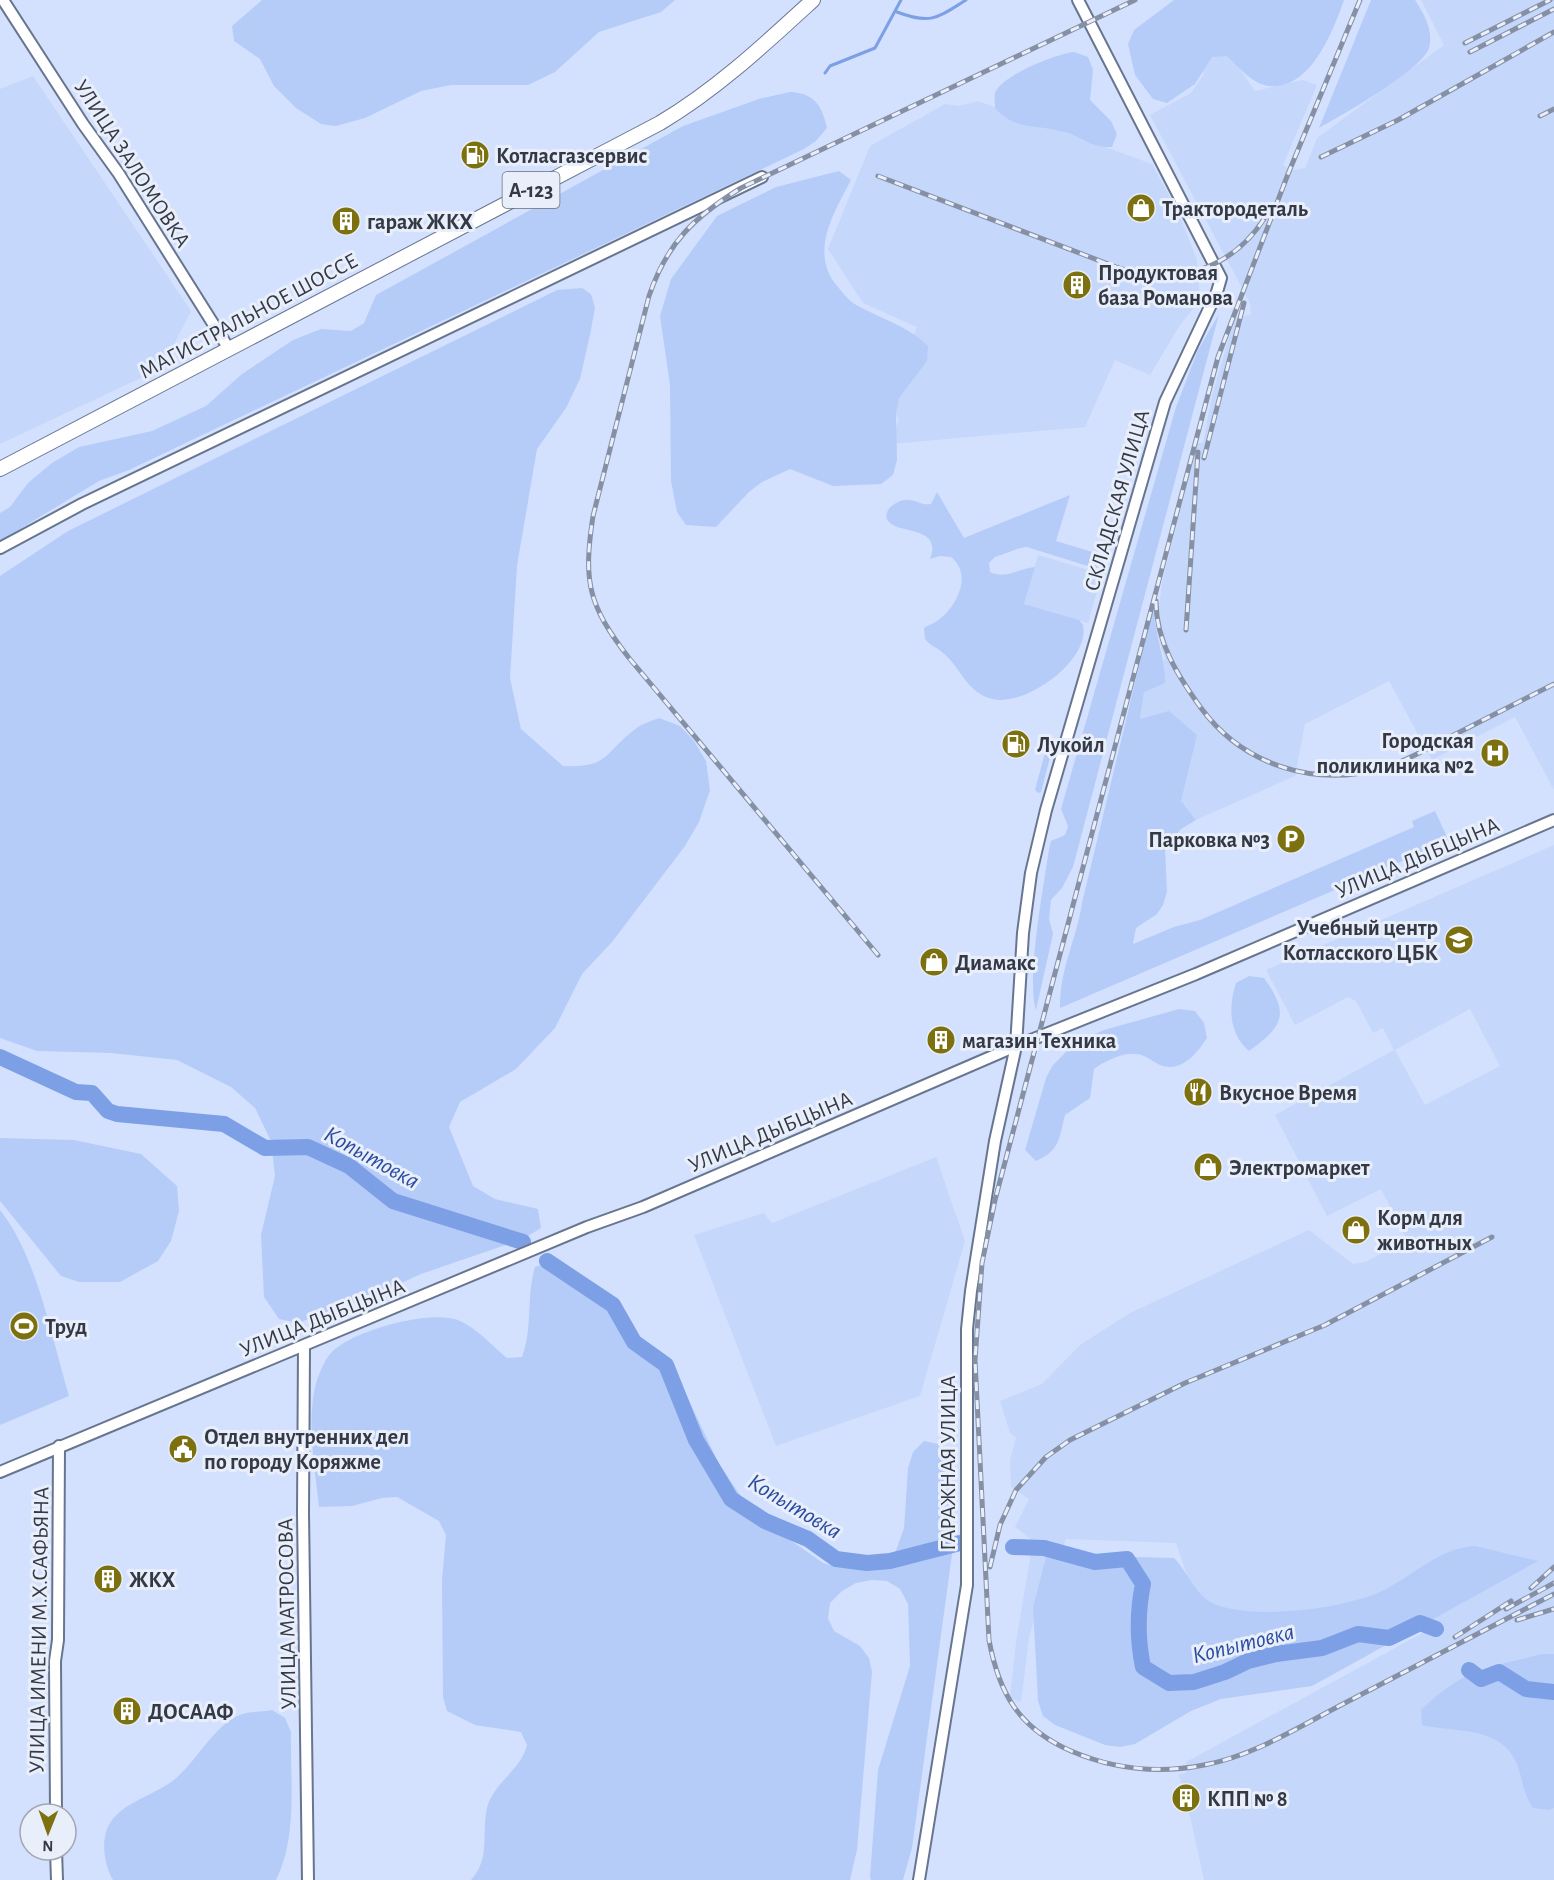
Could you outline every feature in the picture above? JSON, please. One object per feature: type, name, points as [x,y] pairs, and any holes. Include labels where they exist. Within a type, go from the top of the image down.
[{"type":"main road","name":"МАГИСТРАЛЬНОЕ ШОССЕ","points":[[0,469],[667,119],[752,56],[813,0]]},
{"type":"street","name":"УЛИЦА ЗАЛОМОВКА","points":[[3,0],[83,124],[119,174],[229,349]]},
{"type":"street","name":"СКЛАДСКАЯ УЛИЦА","points":[[1016,1047],[1029,883],[1046,810],[1165,402],[1221,278],[1078,0]]},
{"type":"street","points":[[0,548],[82,504],[762,177]]},
{"type":"street","name":"УЛИЦА ДЫБЦЫНА","points":[[0,1472],[213,1381],[304,1347],[587,1227],[643,1207],[1554,820]]},
{"type":"street","name":"ГАРАЖНАЯ УЛИЦА","points":[[919,1880],[967,1585],[966,1361],[971,1290],[995,1141],[1016,1047]]},
{"type":"street","name":"УЛИЦА МАТРОСОВА","points":[[304,1347],[303,1514],[308,1880]]},
{"type":"street","name":"УЛИЦА ИМЕНИ М.Х.САФЬЯНА","points":[[56,1802],[55,1661],[58,1640],[59,1446]]},
{"type":"street","points":[[57,1862],[57,1880]]},
{"type":"shaded area","points":[[262,0],[675,0],[661,12],[599,32],[555,72],[528,85],[451,85],[421,91],[365,118],[336,126],[321,124],[296,108],[274,86],[260,59],[234,41],[232,26]]},
{"type":"shaded area","points":[[1174,0],[1344,0],[1327,42],[1308,69],[1297,79],[1284,85],[1263,85],[1246,74],[1227,56],[1212,57],[1195,84],[1167,103],[1153,99],[1135,75],[1128,44],[1134,30]]},
{"type":"shaded area","points":[[1371,0],[1415,0],[1429,29],[1429,48],[1412,68],[1397,80],[1319,128]]},
{"type":"shaded area","points":[[1421,0],[1554,0],[1554,790],[1515,717],[1432,760],[1389,681],[1305,724],[1295,776],[1196,820],[1181,801],[1140,720],[1144,692],[1165,659],[1155,626],[1153,608],[1159,608],[1162,583],[1197,443],[1203,443],[1212,396],[1235,317],[1251,315],[1250,303],[1150,115],[1191,93],[1204,74],[1199,54],[1224,46],[1255,91],[1303,80],[1317,85],[1283,165],[1292,170],[1305,168],[1317,138],[1444,45]]},
{"type":"shaded area","points":[[1074,52],[1088,57],[1093,70],[1090,100],[1111,121],[1117,134],[1112,147],[1092,144],[1064,132],[1019,124],[995,108],[995,93],[1008,79],[1043,61]]},
{"type":"shaded area","points":[[33,76],[191,311],[162,368],[0,444],[0,89]]},
{"type":"shaded area","points":[[790,92],[805,95],[816,102],[827,128],[816,141],[804,149],[129,470],[99,481],[0,541],[0,513],[10,507],[28,483],[52,463],[79,447],[152,431],[206,406],[242,374],[293,340],[321,329],[351,331],[364,323],[376,295],[683,126],[759,99]]},
{"type":"shaded area","points":[[978,101],[1152,164],[1178,212],[1197,260],[1200,300],[1180,325],[1150,375],[1115,360],[1085,427],[890,444],[899,419],[884,396],[917,327],[863,303],[828,249],[870,146],[945,104],[959,106]]},
{"type":"shaded area","points":[[839,171],[851,180],[827,233],[825,260],[829,273],[837,286],[853,303],[902,327],[928,346],[927,361],[899,398],[896,413],[897,460],[893,475],[881,484],[833,486],[790,469],[762,482],[749,492],[716,527],[686,525],[677,512],[671,481],[670,385],[660,316],[671,279],[717,216],[776,187]]},
{"type":"shaded area","points":[[582,288],[591,294],[595,308],[580,379],[566,408],[537,449],[517,566],[510,678],[521,729],[563,766],[578,766],[598,762],[637,728],[659,718],[680,726],[694,741],[706,761],[710,790],[699,822],[685,846],[612,942],[582,974],[555,1028],[516,1069],[460,1102],[449,1127],[473,1186],[495,1199],[538,1209],[541,1228],[523,1239],[421,1274],[375,1295],[298,1323],[279,1319],[264,1297],[261,1235],[275,1176],[271,1141],[255,1108],[231,1087],[177,1060],[111,1053],[37,1051],[0,1038],[0,576],[68,531],[557,290]]},
{"type":"shaded area","points":[[1219,314],[1073,867],[1062,888],[1051,900],[1049,919],[1053,934],[1036,1010],[1033,995],[1034,954],[1051,841],[1065,835],[1068,826],[1061,809],[1176,407],[1198,350]]},
{"type":"shaded area","points":[[937,492],[964,538],[1070,495],[1056,541],[1099,554],[1097,569],[1027,547],[995,557],[989,563],[990,572],[1001,575],[1035,567],[1024,604],[1079,620],[1083,625],[1083,639],[1067,666],[1038,688],[1022,696],[1007,700],[984,696],[970,686],[949,659],[925,639],[924,628],[944,615],[956,600],[962,581],[961,572],[958,564],[951,557],[940,556],[930,559],[932,548],[930,541],[918,533],[894,526],[889,522],[886,514],[893,505],[904,500],[931,504]]},
{"type":"shaded area","points":[[1038,555],[1102,574],[1088,623],[1024,604]]},
{"type":"shaded area","points":[[1153,608],[1165,683],[1144,692],[1140,719],[1169,711],[1197,735],[1181,801],[1196,820],[1181,829],[1165,848],[1167,892],[1163,905],[1157,914],[1136,928],[1133,944],[1174,927],[1200,920],[1414,827],[1412,821],[1435,811],[1449,841],[1060,1008],[1065,967]]},
{"type":"shaded area","points":[[1050,747],[1052,750],[1041,792],[1038,793],[1035,790],[1046,749]]},
{"type":"shaded area","points":[[1554,845],[1554,1880],[1204,1880],[1190,1816],[1185,1806],[1178,1810],[1171,1795],[1184,1788],[1178,1775],[1187,1772],[1186,1762],[1428,1630],[1208,1636],[1176,1543],[1066,1539],[1039,1602],[1029,1638],[1021,1702],[1010,1698],[1016,1642],[1033,1541],[1015,1527],[1029,1499],[1011,1487],[1010,1460],[1016,1438],[1010,1433],[1000,1401],[1042,1384],[1080,1345],[1130,1313],[1309,1230],[1353,1264],[1365,1262],[1407,1240],[1381,1189],[1327,1216],[1275,1115],[1394,1050],[1383,1028],[1373,1033],[1356,1001],[1348,997],[1295,1025],[1266,970]],"holes":[[[1470,1009],[1500,1066],[1425,1105],[1395,1050]]]},
{"type":"shaded area","points":[[1249,976],[1264,978],[1278,1002],[1280,1011],[1279,1019],[1269,1035],[1249,1051],[1237,1037],[1231,1011],[1236,983]]},
{"type":"shaded area","points":[[1179,1009],[1195,1011],[1204,1023],[1207,1038],[1189,1060],[1170,1067],[1159,1065],[1144,1056],[1132,1054],[1103,1063],[1094,1069],[1090,1098],[1065,1115],[1060,1137],[1050,1153],[1036,1161],[1025,1150],[1046,1078],[1053,1065],[1075,1043],[1104,1030]]},
{"type":"shaded area","points":[[0,1138],[74,1140],[141,1154],[177,1186],[179,1211],[171,1241],[158,1261],[120,1282],[79,1282],[61,1276],[0,1201]]},
{"type":"shaded area","points":[[936,1157],[965,1241],[920,1396],[776,1446],[694,1235],[764,1213],[772,1223]]},
{"type":"shaded area","name":"Труд","points":[[0,1210],[13,1229],[34,1274],[69,1396],[0,1425]]},
{"type":"shaded area","points":[[549,1262],[563,1266],[644,1341],[684,1390],[719,1464],[760,1524],[786,1537],[823,1563],[836,1567],[866,1569],[881,1566],[894,1556],[904,1528],[908,1468],[913,1452],[924,1441],[938,1444],[950,1472],[953,1547],[912,1848],[903,1880],[871,1880],[870,1877],[878,1770],[910,1666],[908,1604],[900,1589],[887,1581],[872,1580],[856,1583],[842,1591],[830,1603],[828,1618],[834,1631],[860,1646],[869,1658],[872,1672],[857,1850],[850,1880],[471,1880],[477,1872],[483,1855],[485,1818],[490,1799],[519,1762],[527,1745],[521,1732],[475,1725],[447,1711],[443,1697],[442,1580],[446,1535],[439,1521],[397,1497],[382,1498],[352,1506],[319,1507],[312,1445],[313,1398],[324,1364],[330,1354],[340,1345],[372,1330],[412,1320],[431,1317],[460,1321],[479,1333],[507,1358],[522,1357],[527,1335],[535,1267]]},
{"type":"shaded area","points":[[1475,1546],[1538,1561],[1312,1686],[1221,1699],[1191,1711],[1135,1744],[1120,1747],[1105,1745],[1055,1725],[1043,1716],[1038,1701],[1033,1607],[1046,1558],[1053,1547],[1096,1556],[1174,1558],[1201,1594],[1212,1603],[1249,1611],[1273,1612],[1322,1607],[1366,1597],[1393,1585],[1438,1557]]},
{"type":"shaded area","points":[[1542,1654],[1554,1654],[1554,1808],[1549,1810],[1533,1808],[1525,1792],[1517,1764],[1510,1751],[1500,1743],[1476,1733],[1422,1725],[1421,1710],[1436,1696],[1463,1678],[1491,1667]]},
{"type":"shaded area","points":[[272,1710],[285,1718],[291,1732],[290,1827],[283,1863],[276,1880],[113,1880],[105,1860],[104,1844],[107,1829],[116,1815],[175,1779],[222,1726],[240,1715]]},
{"type":"waterway","points":[[825,73],[830,66],[875,48],[901,0]]},
{"type":"waterway","points":[[897,12],[918,18],[933,18],[966,0]]},
{"type":"waterway","name":"Копытовка","points":[[0,1057],[76,1092],[92,1093],[108,1111],[117,1114],[224,1124],[265,1148],[308,1147],[349,1166],[393,1201],[523,1242]]},
{"type":"waterway","name":"Копытовка","points":[[547,1261],[613,1305],[634,1342],[666,1365],[696,1440],[731,1499],[765,1521],[808,1539],[836,1559],[867,1563],[890,1561],[960,1543]]},
{"type":"waterway","name":"Копытовка","points":[[1013,1547],[1044,1548],[1095,1562],[1127,1559],[1143,1584],[1138,1626],[1143,1667],[1169,1683],[1194,1682],[1225,1672],[1248,1661],[1276,1654],[1322,1648],[1358,1634],[1389,1638],[1420,1623],[1436,1629]]},
{"type":"waterway","name":"Копытовка","points":[[1469,1670],[1481,1679],[1499,1672],[1526,1689],[1554,1692]]},
{"type":"railway","points":[[878,955],[629,658],[597,607],[589,576],[593,516],[649,296],[664,261],[684,233],[709,210],[741,188],[1135,0]]},
{"type":"railway","points":[[1360,0],[1288,174],[1218,357],[995,1200],[982,1263],[975,1360],[989,1640],[999,1677],[1014,1707],[1038,1732],[1053,1742],[1087,1757],[1120,1766],[1153,1769],[1187,1768],[1240,1755],[1291,1732],[1554,1594]]},
{"type":"railway","points":[[1465,43],[1550,0]]},
{"type":"railway","points":[[1470,52],[1554,9]]},
{"type":"railway","points":[[1321,157],[1398,120],[1554,32]]},
{"type":"railway","points":[[1540,116],[1554,109]]},
{"type":"railway","points":[[878,176],[1137,273],[1179,274],[1199,270],[1235,251],[1264,219]]},
{"type":"railway","points":[[1204,458],[1244,303]]},
{"type":"railway","points":[[1186,630],[1198,452]]},
{"type":"railway","points":[[1156,601],[1160,631],[1170,658],[1192,696],[1218,728],[1237,744],[1259,757],[1282,767],[1306,773],[1357,774],[1383,768],[1414,756],[1554,684]]},
{"type":"railway","points":[[990,1567],[1000,1525],[1016,1490],[1046,1457],[1070,1440],[1185,1383],[1325,1325],[1492,1237]]},
{"type":"railway","points":[[1531,1588],[1554,1567]]},
{"type":"railway","points":[[1506,1609],[1554,1583]]},
{"type":"railway","points":[[1455,1637],[1511,1601]]},
{"type":"railway","points":[[1517,1620],[1554,1609]]},
{"type":"place","name":"Котласгазсервис","points":[[475,155]]},
{"type":"place","name":"Трактородеталь","points":[[1141,208]]},
{"type":"place","name":"гараж ЖКХ","points":[[346,221]]},
{"type":"place","name":"Продуктовая база Романова","points":[[1077,285]]},
{"type":"place","name":"Лукойл","points":[[1016,744]]},
{"type":"place","name":"Городская поликлиника №2","points":[[1495,753]]},
{"type":"place","name":"Парковка №3","points":[[1291,839]]},
{"type":"place","name":"Учебный центр Котласского ЦБК","points":[[1459,940]]},
{"type":"place","name":"Диамакс","points":[[934,962]]},
{"type":"place","name":"магазин Техника","points":[[941,1040]]},
{"type":"place","name":"Вкусное Время","points":[[1198,1092]]},
{"type":"place","name":"Электромаркет","points":[[1208,1167]]},
{"type":"place","name":"Корм для животных","points":[[1356,1230]]},
{"type":"place","name":"Труд","points":[[24,1326]]},
{"type":"place","name":"Отдел внутренних дел по городу Коряжме","points":[[183,1449]]},
{"type":"place","name":"ЖКХ","points":[[108,1579]]},
{"type":"place","name":"ДОСААФ","points":[[127,1711]]},
{"type":"place","name":"КПП № 8","points":[[1186,1798]]}]
